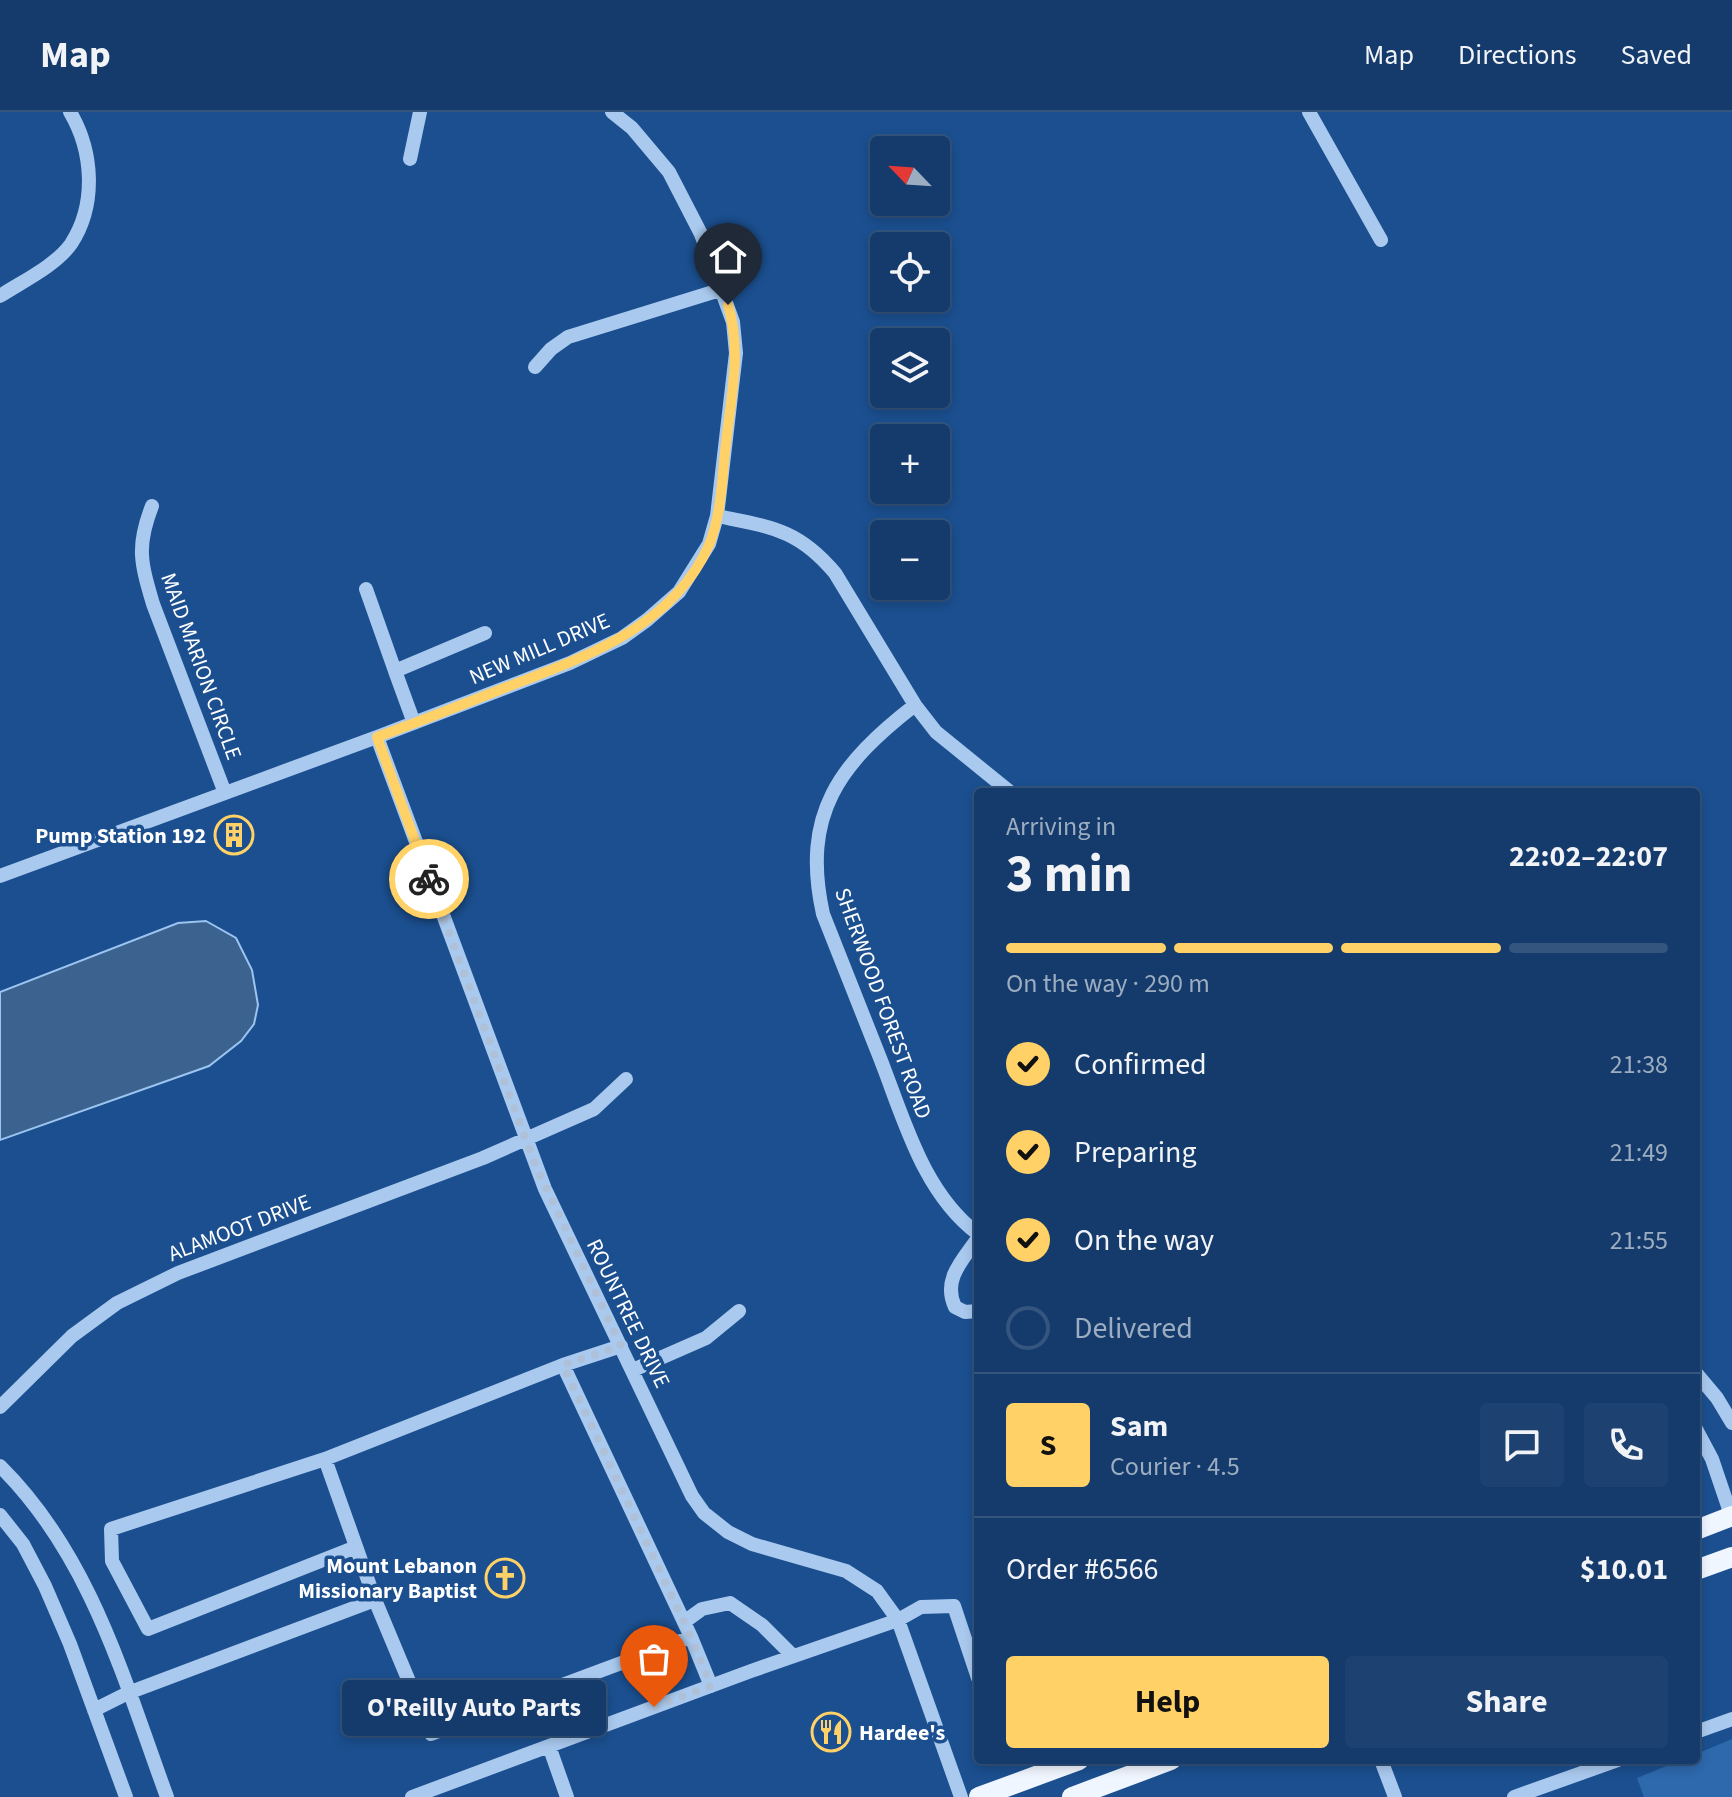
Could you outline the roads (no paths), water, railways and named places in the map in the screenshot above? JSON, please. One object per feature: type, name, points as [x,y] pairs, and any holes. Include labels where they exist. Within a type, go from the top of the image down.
[{"type":"main road","points":[[1700,1529],[1732,1517]]},
{"type":"main road","points":[[1700,1569],[1732,1557]]},
{"type":"main road","points":[[979,1797],[1068,1764]]},
{"type":"main road","points":[[1072,1797],[1160,1764]]},
{"type":"street","points":[[0,296],[52,262],[70,244],[82,219],[89,188],[88,157],[81,131],[70,112]]},
{"type":"street","points":[[410,159],[420,112]]},
{"type":"street","name":"NEW MILL DRIVE","points":[[0,876],[570,663],[622,638],[679,592],[709,544],[717,516],[736,353],[733,322],[701,234],[669,172],[640,135],[612,112]]},
{"type":"street","points":[[1309,112],[1381,240]]},
{"type":"street","points":[[535,367],[568,337],[723,289]]},
{"type":"street","name":"MAID MARION CIRCLE","points":[[152,506],[142,531],[144,573],[225,793]]},
{"type":"street","points":[[717,516],[782,530],[821,557],[835,573],[915,705],[936,732],[1005,788]]},
{"type":"street","points":[[366,589],[414,723]]},
{"type":"street","points":[[395,671],[485,633]]},
{"type":"street","name":"SHERWOOD FOREST ROAD","points":[[915,705],[878,734],[845,770],[830,796],[816,855],[817,885],[823,914],[909,1134],[933,1182],[974,1232]]},
{"type":"street","name":"ROUNTREE DRIVE","points":[[377,737],[545,1189],[692,1496],[704,1513],[728,1532],[752,1544],[846,1571],[877,1591],[898,1620],[961,1797]]},
{"type":"street","name":"ALAMOOT DRIVE","points":[[0,1407],[72,1336],[117,1303],[163,1279],[483,1158],[594,1109],[626,1079]]},
{"type":"street","points":[[974,1242],[952,1274],[949,1288],[955,1307],[965,1312],[974,1311]]},
{"type":"street","points":[[633,1370],[706,1338],[739,1311]]},
{"type":"street","points":[[356,1547],[148,1629],[112,1561],[111,1529],[325,1459],[563,1365],[621,1346]]},
{"type":"street","points":[[563,1365],[711,1686]]},
{"type":"street","points":[[1700,1378],[1732,1423]]},
{"type":"street","points":[[1700,1436],[1712,1459],[1732,1517]]},
{"type":"street","points":[[325,1459],[375,1600],[431,1734],[691,1637]]},
{"type":"street","points":[[0,1466],[41,1512],[83,1580],[104,1626],[167,1797]]},
{"type":"street","points":[[0,1515],[23,1544],[45,1586],[126,1797]]},
{"type":"street","points":[[94,1710],[128,1693],[375,1600]]},
{"type":"street","points":[[684,1622],[702,1609],[730,1603],[762,1625],[793,1656]]},
{"type":"street","points":[[412,1797],[898,1620],[921,1607],[954,1606],[974,1666]]},
{"type":"street","points":[[1700,1731],[1732,1719]]},
{"type":"street","points":[[549,1746],[567,1797]]},
{"type":"street","points":[[1383,1764],[1395,1797]]},
{"type":"street","points":[[1514,1797],[1607,1764]]},
{"type":"place","name":"Pump Station 192","points":[[234,835]]},
{"type":"place","name":"Mount Lebanon Missionary Baptist","points":[[505,1578]]},
{"type":"place","name":"O'Reilly Auto Parts","points":[[654,1707]]},
{"type":"place","name":"Hardee's","points":[[831,1732]]}]
